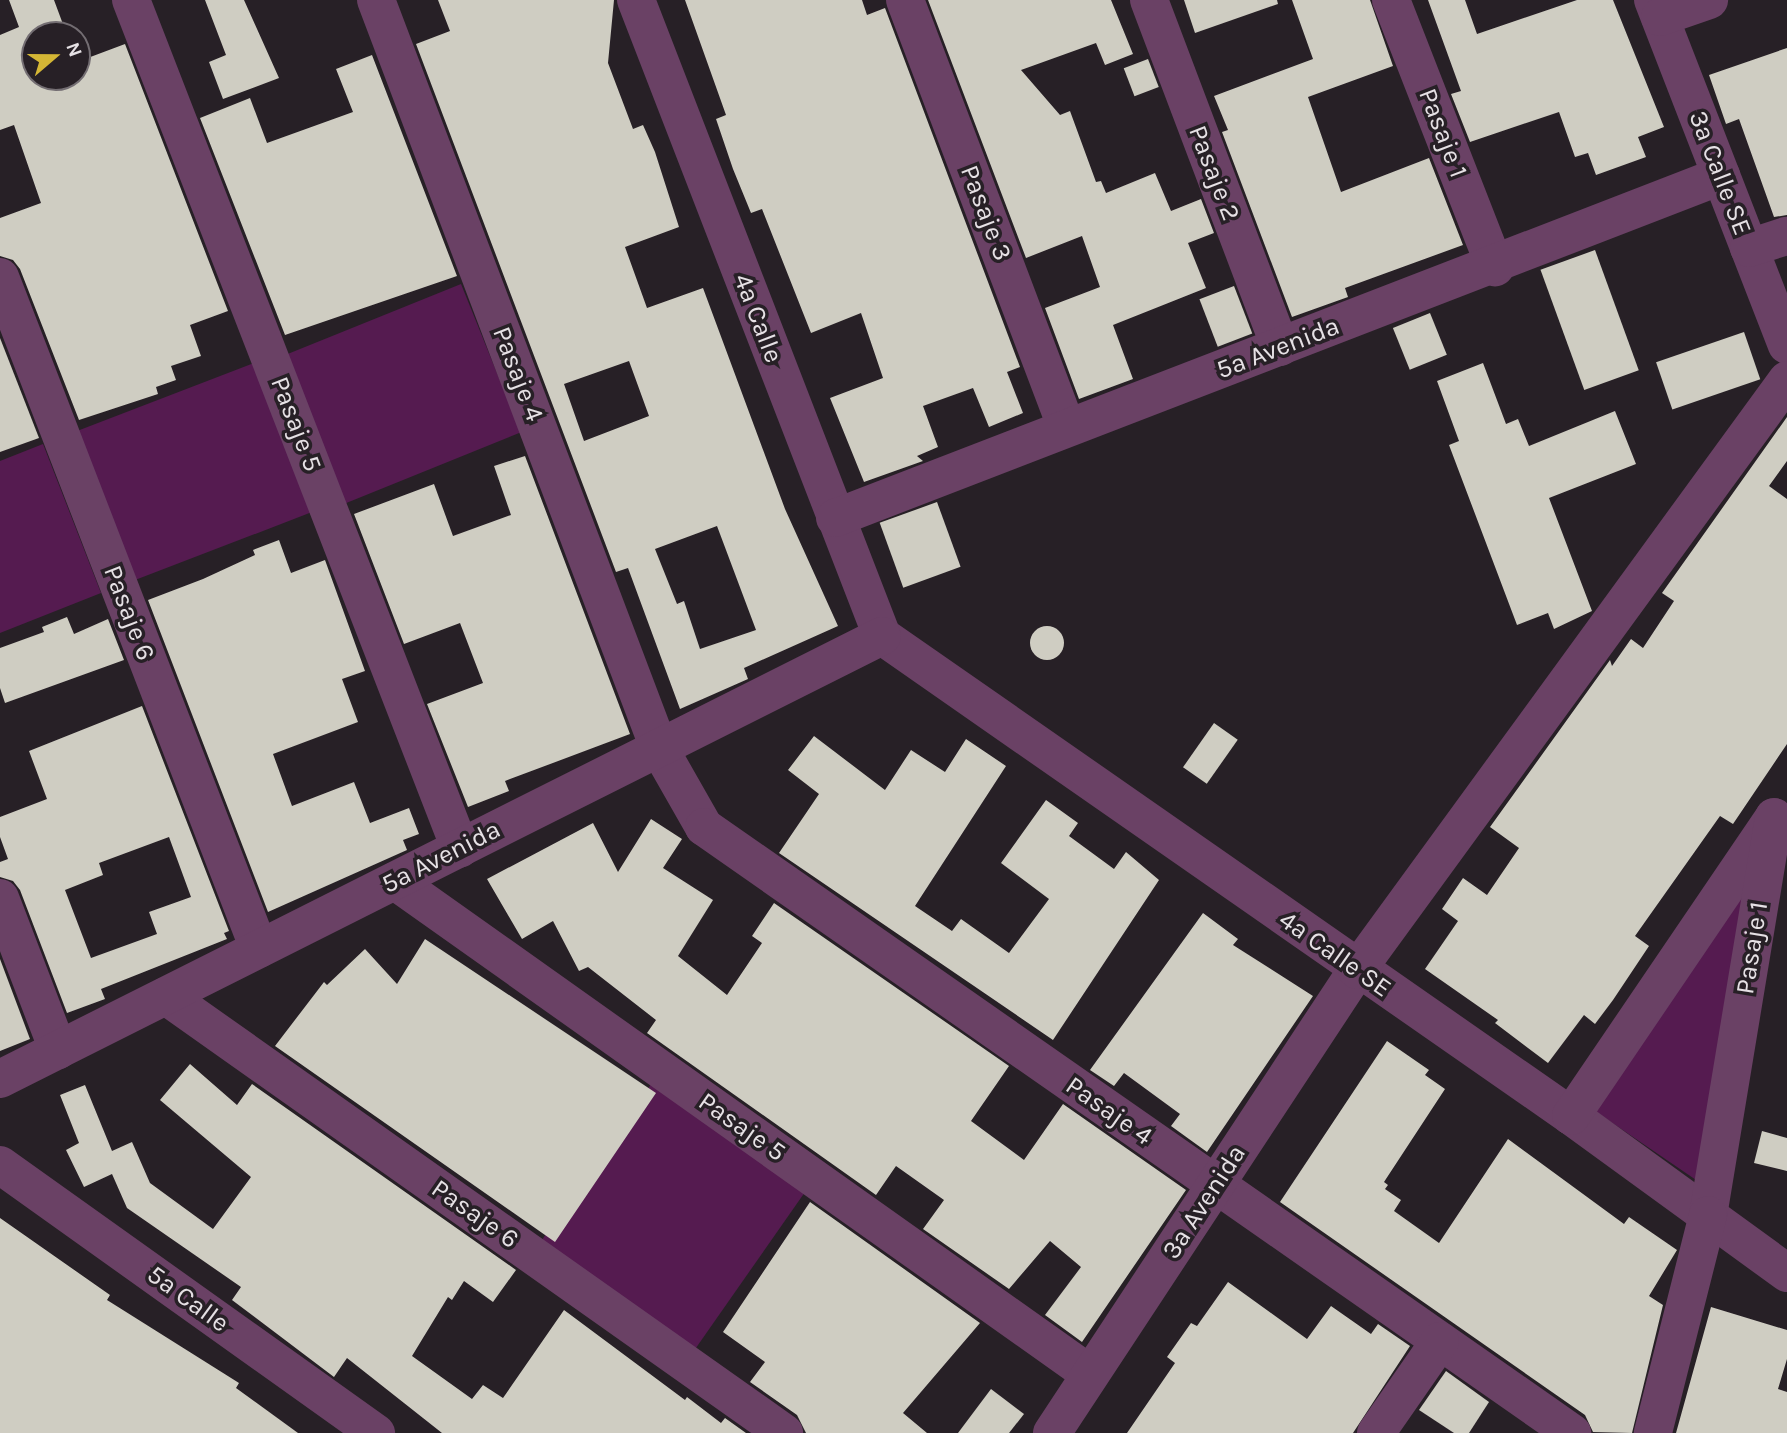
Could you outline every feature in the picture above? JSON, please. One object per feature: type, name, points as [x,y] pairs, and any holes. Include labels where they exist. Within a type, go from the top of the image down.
[{"type":"street","name":"Pasaje 5","points":[[131,0],[460,848]]},
{"type":"street","name":"Pasaje 4","points":[[376,0],[665,758],[704,827],[1572,1433]]},
{"type":"street","name":"4a Calle","points":[[636,0],[882,636]]},
{"type":"street","name":"Pasaje 3","points":[[905,0],[1066,427]]},
{"type":"street","name":"Pasaje 2","points":[[1149,0],[1280,347]]},
{"type":"street","name":"Pasaje 1","points":[[1391,0],[1495,267]]},
{"type":"street","points":[[1657,9],[1709,0]]},
{"type":"street","name":"3a Calle SE","points":[[1657,9],[1787,345]]},
{"type":"street","name":"5a Avenida","points":[[835,518],[1066,427],[1495,267],[1721,176]]},
{"type":"street","points":[[1749,248],[1787,236]]},
{"type":"street","name":"Pasaje 6","points":[[0,277],[259,949]]},
{"type":"street","name":"3a Avenida","points":[[1052,1433],[1357,970],[1787,380]]},
{"type":"street","name":"5a Avenida","points":[[0,1079],[460,848],[665,758],[882,636]]},
{"type":"street","name":"4a Calle SE","points":[[882,636],[1357,970],[1571,1116],[1787,1273]]},
{"type":"street","name":"Pasaje 1","points":[[1571,1116],[1774,817],[1708,1215],[1653,1433]]},
{"type":"street","name":"Pasaje 5","points":[[395,881],[1090,1374]]},
{"type":"street","points":[[0,898],[58,1050]]},
{"type":"street","name":"Pasaje 6","points":[[166,996],[784,1433]]},
{"type":"street","name":"5a Calle","points":[[0,1165],[376,1433]]},
{"type":"street","points":[[1376,1433],[1440,1341]]},
{"type":"shaded area","points":[[461,284],[521,432],[342,505],[282,356]]},
{"type":"shaded area","points":[[254,363],[311,512],[131,582],[74,432]]},
{"type":"shaded area","points":[[43,444],[101,593],[0,633],[0,461]]},
{"type":"shaded area","points":[[1764,844],[1702,1184],[1589,1107]]},
{"type":"shaded area","points":[[654,1080],[808,1188],[693,1352],[539,1244]]},
{"type":"building","points":[[9,0],[54,0],[62,21],[21,21],[21,91],[91,91],[91,57],[125,44],[228,311],[190,325],[201,356],[171,366],[176,380],[156,387],[158,394],[79,420],[20,269],[13,260],[0,256],[0,218],[41,203],[14,125],[0,130],[0,35],[19,27]]},
{"type":"building","points":[[205,0],[244,0],[279,78],[223,99],[209,62],[226,55]]},
{"type":"building","points":[[438,0],[614,0],[608,63],[633,129],[643,125],[655,152],[679,227],[625,247],[647,308],[703,288],[785,509],[838,626],[744,668],[748,679],[680,709],[628,568],[616,572],[416,44],[450,31]],"holes":[[[629,361],[649,416],[584,441],[564,384]],[[717,526],[756,630],[700,649],[684,601],[677,604],[655,549]]]},
{"type":"building","points":[[685,0],[862,0],[867,15],[885,8],[1020,367],[1007,372],[1023,413],[989,427],[973,388],[923,406],[938,447],[917,456],[923,461],[864,482],[830,398],[883,378],[861,313],[811,333],[762,209],[751,213],[733,169],[716,119],[726,115]]},
{"type":"building","points":[[928,0],[1111,0],[1133,54],[1105,65],[1096,43],[1021,70],[1060,115],[1070,111],[1096,182],[1101,181],[1106,193],[1155,173],[1171,211],[1201,199],[1214,233],[1188,243],[1206,288],[1113,325],[1133,379],[1079,399],[1045,308],[1100,287],[1082,236],[1026,258]]},
{"type":"building","points":[[1184,0],[1277,0],[1278,4],[1195,33]]},
{"type":"building","points":[[1292,0],[1370,0],[1393,66],[1308,97],[1341,192],[1429,158],[1463,245],[1345,288],[1348,297],[1292,317],[1222,132],[1228,130],[1214,96],[1313,59]]},
{"type":"building","points":[[1428,0],[1465,0],[1477,34],[1577,0],[1613,0],[1664,127],[1638,137],[1646,157],[1596,175],[1588,153],[1575,157],[1559,112],[1470,142],[1451,94],[1461,91]]},
{"type":"building","points":[[1787,48],[1787,215],[1774,217],[1739,119],[1726,124],[1709,75]]},
{"type":"building","points":[[372,55],[457,276],[285,335],[200,118],[250,98],[267,143],[353,112],[336,69]]},
{"type":"building","points":[[1148,59],[1159,87],[1134,96],[1124,68]]},
{"type":"building","points":[[1595,250],[1639,370],[1584,390],[1540,270]]},
{"type":"building","points":[[1234,286],[1252,334],[1218,347],[1199,299]]},
{"type":"building","points":[[1430,313],[1447,355],[1410,370],[1393,328]]},
{"type":"building","points":[[1744,332],[1760,379],[1672,410],[1656,362]]},
{"type":"building","points":[[0,338],[39,438],[0,452]]},
{"type":"building","points":[[1483,363],[1506,424],[1518,419],[1529,446],[1615,411],[1636,464],[1549,498],[1592,611],[1554,629],[1548,613],[1517,625],[1449,445],[1459,441],[1437,381]]},
{"type":"building","points":[[1787,417],[1787,461],[1769,486],[1787,499],[1787,744],[1733,824],[1720,816],[1635,936],[1649,946],[1613,1000],[1595,1024],[1584,1015],[1548,1063],[1495,1023],[1498,1020],[1425,969],[1458,921],[1442,909],[1463,878],[1487,895],[1519,848],[1490,827],[1610,660],[1612,666],[1631,639],[1643,648],[1674,601],[1662,593]]},
{"type":"building","points":[[525,456],[630,734],[505,781],[509,791],[468,807],[427,704],[483,683],[460,623],[404,644],[354,514],[434,484],[453,536],[511,515],[494,466]]},
{"type":"building","points":[[937,502],[961,567],[903,588],[880,523]]},
{"type":"building","points":[[279,540],[291,573],[325,560],[365,671],[342,679],[358,722],[273,754],[292,806],[354,782],[370,823],[409,808],[419,834],[403,840],[407,850],[268,912],[148,600],[203,579],[255,555],[253,550]]},
{"type":"building","points":[[67,617],[74,634],[108,619],[124,660],[5,703],[0,688],[0,648],[44,632],[42,627]]},
{"type":"building","points":[[1047,626],[1059,631],[1064,643],[1059,655],[1047,660],[1035,655],[1030,643],[1035,631]]},
{"type":"building","points":[[142,706],[229,931],[224,933],[227,939],[101,989],[105,999],[67,1013],[20,890],[13,881],[0,877],[0,862],[8,859],[0,837],[0,817],[47,799],[29,751]],"holes":[[[169,837],[191,897],[149,912],[157,934],[91,958],[65,890],[103,875],[99,863]]]},
{"type":"building","points":[[1214,723],[1238,740],[1207,784],[1183,767]]},
{"type":"building","points":[[814,736],[885,790],[911,750],[945,772],[966,739],[1006,766],[915,906],[952,931],[961,919],[1009,953],[1049,899],[1001,863],[1046,800],[1078,823],[1069,836],[1114,869],[1126,852],[1159,880],[1053,1040],[779,853],[819,794],[788,770]]},
{"type":"building","points":[[651,819],[682,839],[663,868],[713,900],[678,956],[727,995],[762,943],[752,936],[774,903],[1009,1066],[971,1121],[1024,1160],[1063,1104],[1186,1190],[1082,1342],[1045,1315],[1081,1267],[1050,1241],[1009,1289],[923,1229],[944,1200],[896,1166],[876,1195],[647,1033],[656,1020],[588,967],[579,971],[553,921],[522,939],[487,879],[593,823],[618,872]]},
{"type":"building","points":[[1203,913],[1238,939],[1233,945],[1313,996],[1207,1152],[1171,1126],[1180,1114],[1124,1073],[1114,1086],[1090,1070]]},
{"type":"building","points":[[425,939],[656,1093],[555,1242],[275,1046],[324,982],[327,985],[365,949],[397,984]]},
{"type":"building","points":[[0,959],[30,1039],[0,1051]]},
{"type":"building","points":[[1387,1041],[1429,1070],[1425,1075],[1445,1089],[1384,1182],[1388,1185],[1385,1189],[1401,1200],[1394,1211],[1439,1243],[1508,1139],[1624,1224],[1629,1217],[1677,1250],[1649,1296],[1663,1305],[1632,1433],[1593,1432],[1585,1415],[1280,1202]]},
{"type":"building","points":[[190,1064],[237,1105],[252,1084],[516,1270],[493,1302],[464,1281],[452,1300],[448,1297],[412,1356],[472,1399],[483,1385],[503,1398],[564,1310],[685,1400],[687,1397],[721,1423],[725,1418],[746,1433],[442,1433],[347,1358],[334,1377],[232,1300],[241,1287],[127,1208],[112,1174],[84,1187],[66,1150],[79,1143],[60,1095],[85,1085],[112,1151],[132,1142],[150,1183],[213,1229],[251,1177],[160,1100]]},
{"type":"building","points":[[1762,1131],[1787,1138],[1787,1171],[1754,1163]]},
{"type":"building","points":[[810,1202],[980,1323],[903,1413],[927,1433],[806,1433],[797,1415],[750,1382],[765,1362],[723,1332]]},
{"type":"building","points":[[0,1218],[110,1295],[107,1300],[239,1383],[236,1388],[298,1433],[0,1433]]},
{"type":"building","points":[[1228,1282],[1307,1339],[1331,1306],[1371,1334],[1378,1324],[1410,1346],[1353,1433],[1127,1433],[1175,1363],[1167,1357],[1191,1323],[1197,1326]]},
{"type":"building","points":[[1711,1307],[1787,1330],[1787,1359],[1778,1389],[1787,1392],[1787,1433],[1676,1433]]},
{"type":"building","points":[[1446,1371],[1489,1402],[1469,1433],[1454,1433],[1419,1410]]},
{"type":"building","points":[[991,1389],[1024,1414],[1009,1433],[958,1433]]}]
